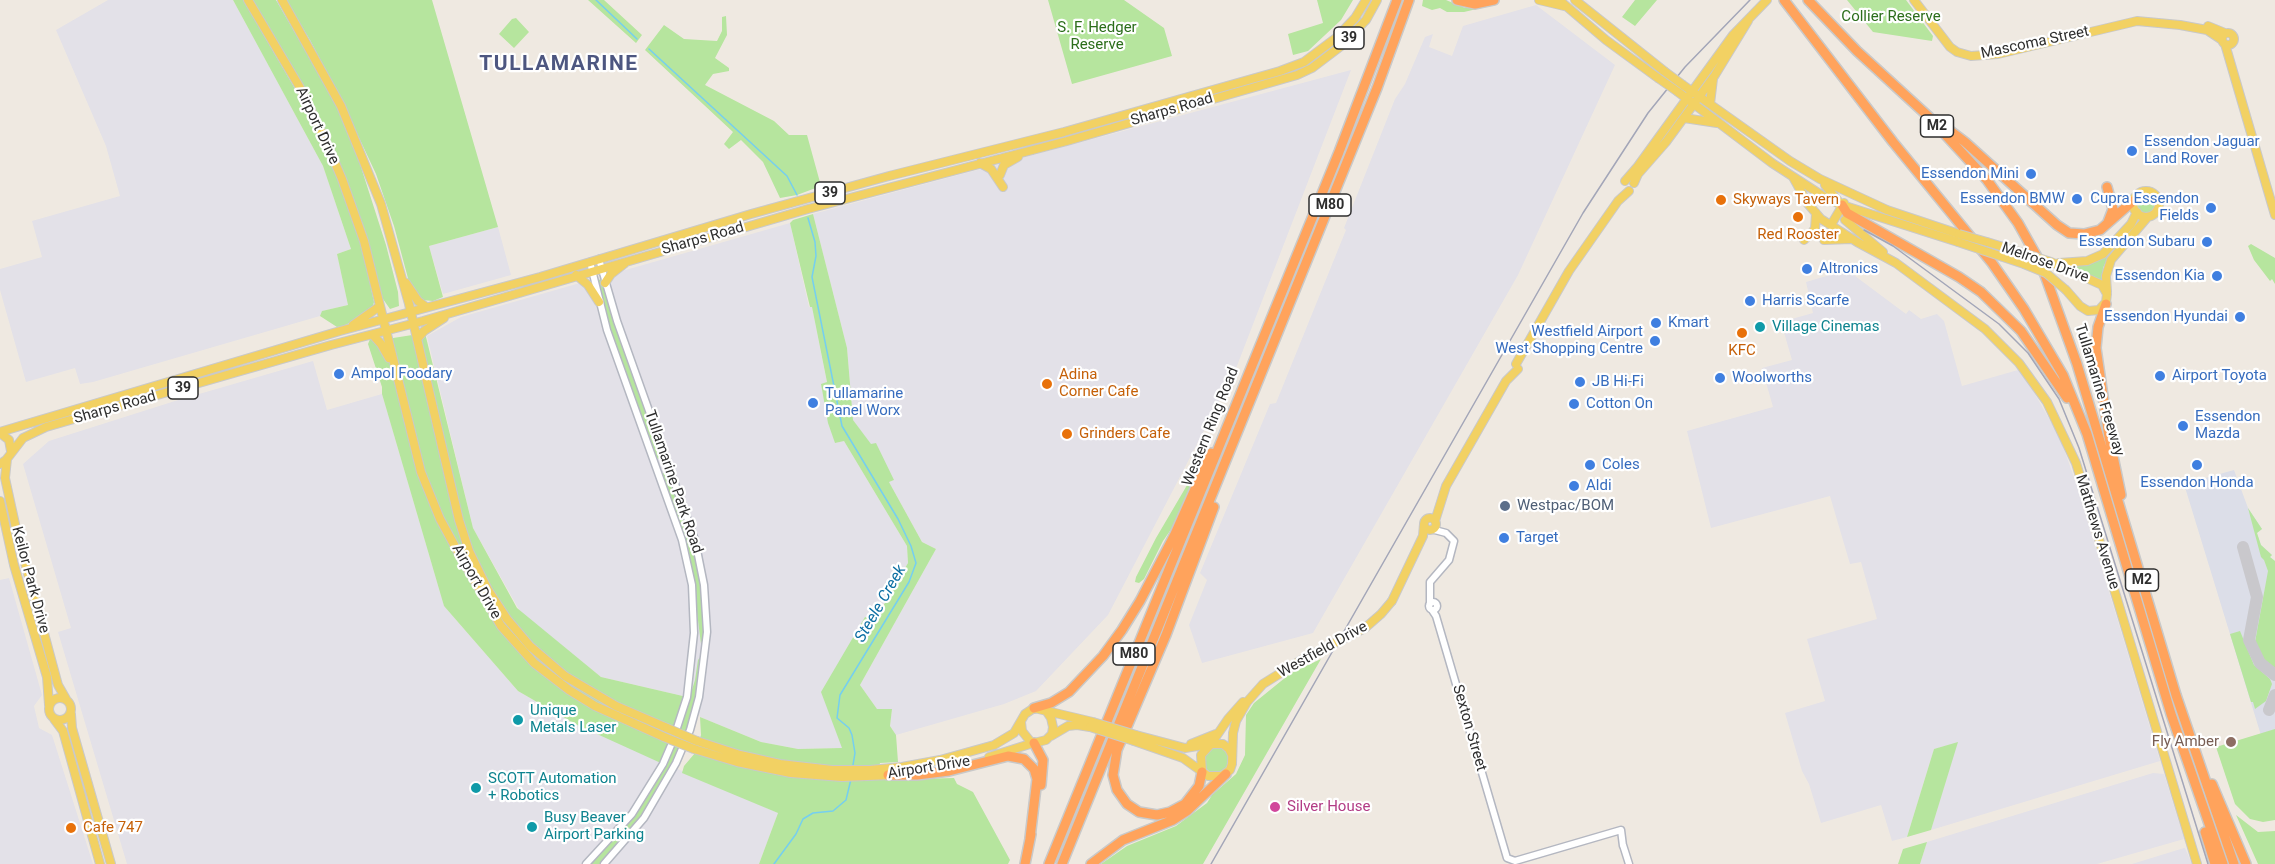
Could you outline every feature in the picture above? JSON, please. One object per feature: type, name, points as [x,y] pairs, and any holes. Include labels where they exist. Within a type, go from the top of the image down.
[{"type":"highway","name":"Western Ring Road","points":[[1049,864],[1248,378],[1369,77],[1397,0]]},
{"type":"highway","name":"Western Ring Road","points":[[1062,864],[1411,0]]},
{"type":"highway","points":[[1456,0],[1474,4],[1494,0]]},
{"type":"highway","name":"Tullamarine Freeway","points":[[1808,0],[1857,51],[1929,117],[1987,180],[2018,223],[2041,264],[2077,364],[2181,710],[2234,864]]},
{"type":"highway","name":"Tullamarine Freeway","points":[[1785,2],[1893,142],[1992,263],[2024,309],[2074,398],[2102,480],[2170,714],[2223,864]]},
{"type":"highway","points":[[1929,117],[1946,126],[1965,142],[2063,230],[2075,234],[2096,232],[2106,227],[2133,201]]},
{"type":"highway","points":[[2106,227],[2113,208],[2108,187]]},
{"type":"highway","points":[[1842,206],[1852,216],[1959,277],[1981,292],[2011,319],[2061,387],[2075,411],[2102,480]]},
{"type":"highway","points":[[2107,300],[2097,334],[2098,368],[2109,437],[2142,580]]},
{"type":"highway","points":[[1039,708],[1069,692],[1103,656],[1122,630],[1175,534],[1248,378]]},
{"type":"highway","points":[[1202,772],[1199,786],[1185,804],[1175,810],[1157,815],[1139,812],[1127,804],[1117,790],[1113,775],[1117,750],[1173,616],[1248,408]]},
{"type":"highway","points":[[2181,710],[2246,864]]},
{"type":"highway","points":[[2170,714],[2215,864]]},
{"type":"highway","points":[[1025,864],[1043,769],[1042,755],[1034,743]]},
{"type":"highway","points":[[882,774],[949,771],[1008,756],[1024,759],[1034,769],[1037,779],[1030,838]]},
{"type":"highway","points":[[1091,864],[1123,840],[1180,816],[1199,802],[1226,774]]},
{"type":"main road","name":"Airport Drive","points":[[248,0],[298,86],[327,144],[364,241],[421,472],[440,519],[501,626],[534,663],[569,690],[595,706],[694,749],[764,768],[882,774],[954,766],[1034,743]]},
{"type":"main road","name":"Airport Drive","points":[[282,0],[322,70],[354,135],[381,204],[414,324],[459,520],[469,551],[498,606],[530,646],[565,676],[616,706],[697,741],[753,759],[831,773]]},
{"type":"main road","name":"Sharps Road","points":[[0,433],[347,329],[590,262],[751,214],[1287,69],[1304,62],[1322,49],[1355,18],[1366,0]]},
{"type":"main road","name":"Sharps Road","points":[[9,455],[23,438],[38,430],[414,324],[772,219],[1067,141],[1297,75],[1328,58],[1362,25],[1377,0]]},
{"type":"main road","points":[[1539,0],[1568,7]]},
{"type":"main road","points":[[1559,0],[1606,40],[1793,177],[1842,206]]},
{"type":"main road","name":"Melrose Drive","points":[[1575,0],[1683,86],[1783,157],[1820,180],[1861,199],[1959,238],[2046,273],[2088,311],[2099,310],[2107,300],[2104,288],[2099,283],[2051,262],[1987,243],[1959,238],[1852,216]]},
{"type":"main road","points":[[1618,201],[1624,182],[1696,94],[1733,35],[1767,0]]},
{"type":"main road","name":"Mascoma Street","points":[[1914,0],[1950,47],[1957,52],[1971,56],[1998,54],[2130,22],[2208,26],[2226,40],[2275,215]]},
{"type":"main road","points":[[1696,94],[1713,77],[1742,33],[1750,16]]},
{"type":"main road","points":[[1355,18],[1362,25]]},
{"type":"main road","points":[[1710,104],[1713,77]]},
{"type":"main road","points":[[1430,524],[1446,486],[1506,381],[1518,366],[1525,347],[1569,271],[1618,201],[1633,189],[1636,177],[1684,118],[1690,102]]},
{"type":"main road","points":[[1684,118],[1719,123]]},
{"type":"main road","points":[[1042,137],[1046,140],[1067,141]]},
{"type":"main road","points":[[1000,175],[1004,165],[1039,148]]},
{"type":"main road","points":[[978,163],[992,169],[1003,187]]},
{"type":"main road","name":"Matthews Avenue","points":[[1793,177],[1816,213],[1853,239],[1896,263],[1971,318],[2002,345],[2038,388],[2056,416],[2076,463],[2197,864]]},
{"type":"main road","points":[[1624,182],[1630,180],[1634,183]]},
{"type":"main road","points":[[1820,180],[1842,206]]},
{"type":"main road","points":[[1624,182],[1624,189],[1629,191]]},
{"type":"main road","points":[[862,183],[865,193]]},
{"type":"main road","points":[[2107,300],[2106,276],[2111,260],[2146,219],[2155,215],[2159,210],[2156,196],[2144,190],[2136,194],[2133,201],[2137,212],[2146,219]]},
{"type":"main road","points":[[1861,199],[1852,216],[1834,227],[1842,206],[1847,201],[1861,199]]},
{"type":"main road","points":[[2051,262],[2080,262],[2103,254],[2131,224],[2137,212]]},
{"type":"main road","points":[[1803,240],[1815,229],[1816,213]]},
{"type":"main road","points":[[751,214],[758,218],[767,216],[772,219]]},
{"type":"main road","name":"Matthews Avenue","points":[[1852,216],[1896,263]]},
{"type":"main road","points":[[1824,240],[1853,239]]},
{"type":"main road","points":[[605,283],[611,274],[629,260]]},
{"type":"main road","points":[[576,275],[588,285],[598,302]]},
{"type":"main road","points":[[402,276],[418,301],[426,307]]},
{"type":"main road","points":[[347,329],[380,306]]},
{"type":"main road","points":[[417,339],[424,331],[454,312]]},
{"type":"main road","points":[[373,335],[381,344],[395,370]]},
{"type":"main road","name":"39","points":[[0,433],[9,440],[9,455],[0,464]]},
{"type":"main road","name":"Keilor Park Drive","points":[[9,455],[5,478],[17,533],[58,685],[66,699]]},
{"type":"main road","name":"Keilor Park Drive","points":[[0,501],[14,565],[47,677],[49,705]]},
{"type":"main road","name":"Westfield Drive","points":[[1211,744],[1236,709],[1274,676],[1365,628],[1381,614],[1392,601],[1430,524]]},
{"type":"main road","name":"Westfield Drive","points":[[1233,757],[1232,738],[1235,724],[1251,696]]},
{"type":"main road","points":[[100,864],[63,731],[50,714],[49,705],[57,699],[66,699],[72,706],[72,728],[111,864]]},
{"type":"main road","points":[[1039,708],[1052,719],[1051,736]]},
{"type":"main road","points":[[1091,725],[1068,726],[1034,743],[1022,731],[1021,722],[1025,714],[1039,708],[1135,738],[1172,746],[1193,748],[1217,743],[1225,746],[1233,757],[1232,764],[1226,774],[1216,778],[1206,775],[1178,756],[1135,738]]},
{"type":"main road","points":[[54,719],[64,720],[71,714]]},
{"type":"main road","name":"Airport Drive","points":[[882,774],[986,748],[1006,740],[1017,730],[1021,722]]},
{"type":"main road","points":[[1172,746],[1195,743],[1218,733]]},
{"type":"main road","points":[[1202,772],[1201,754],[1211,744]]},
{"type":"street","name":"Tullamarine Park Road","points":[[599,259],[617,321],[695,540],[704,585],[707,632],[699,697],[690,730],[676,764],[644,818],[604,864]]},
{"type":"street","name":"Tullamarine Park Road","points":[[586,864],[632,814],[663,764],[687,697],[694,633],[692,585],[682,540],[598,302],[590,262]]},
{"type":"street","name":"Sexton Street","points":[[1430,524],[1453,539],[1451,556],[1431,580],[1429,592],[1508,857],[1525,856],[1619,830],[1629,864]]},
{"type":"shaded area","points":[[108,0],[233,0],[323,166],[351,249],[337,254],[348,305],[322,311],[320,316],[93,382],[80,384],[75,368],[26,382],[0,290],[0,269],[42,257],[32,221],[120,196],[106,146],[56,30]]},
{"type":"shaded area","points":[[1536,5],[1615,65],[1518,275],[1313,633],[1202,663],[1189,625],[1207,580],[1200,573],[1270,404],[1276,403],[1346,230],[1344,228],[1395,99],[1405,84],[1425,37],[1433,34],[1429,47],[1452,56],[1463,26]]},
{"type":"shaded area","points":[[1351,70],[1235,371],[1108,615],[1036,691],[1004,704],[896,735],[890,726],[892,709],[877,709],[860,685],[936,549],[922,542],[889,482],[894,480],[853,420],[847,348],[813,214]]},
{"type":"shaded area","points":[[790,223],[809,307],[812,307],[827,383],[821,384],[835,443],[844,441],[907,546],[908,563],[874,620],[842,748],[798,749],[761,742],[700,717],[697,705],[687,697],[601,677],[521,613],[473,528],[427,336],[461,317]]},
{"type":"shaded area","points":[[498,227],[511,275],[443,294],[429,246]]},
{"type":"shaded area","points":[[1847,270],[1906,314],[1909,310],[1921,319],[1937,314],[1944,321],[1962,386],[2018,370],[2032,389],[2060,438],[2077,486],[2160,761],[1931,830],[1957,743],[1934,749],[1907,837],[1892,841],[1881,805],[1821,823],[1809,784],[1802,771],[1785,713],[1825,701],[1807,639],[1877,619],[1861,562],[1850,564],[1830,496],[1711,528],[1687,431],[1773,407],[1762,368],[1792,360],[1781,322],[1813,313],[1806,282]]},
{"type":"shaded area","points":[[313,361],[327,410],[382,394],[444,606],[518,691],[575,724],[778,813],[759,864],[127,864],[58,632],[71,628],[23,464],[49,441]]},
{"type":"shaded area","points":[[2234,470],[2248,508],[2262,529],[2257,533],[2261,545],[2275,561],[2275,781],[2184,484]]},
{"type":"shaded area","points":[[9,578],[42,695],[34,706],[39,728],[52,735],[93,864],[0,864],[0,580]]},
{"type":"shaded area","points":[[2153,773],[2164,774],[2184,839],[2097,864],[1920,864],[1927,842]]},
{"type":"shaded area","points":[[2184,848],[2192,864],[2132,864]]},
{"type":"green space","points":[[233,0],[243,0],[301,99],[344,193],[362,248],[374,302],[372,309],[343,326],[337,327],[320,316],[322,311],[348,305],[337,254],[351,249],[323,166]]},
{"type":"green space","points":[[250,0],[276,0],[335,102],[351,136],[386,245],[398,292],[399,306],[390,309],[383,299],[331,146]]},
{"type":"green space","points":[[286,0],[432,0],[498,227],[429,246],[443,297],[433,301],[422,300],[416,295],[409,282],[394,226],[376,174],[340,97]]},
{"type":"green space","points":[[588,0],[604,0],[642,35],[636,43]]},
{"type":"green space","name":"S. F. Hedger Reserve","points":[[1048,0],[1124,0],[1164,28],[1172,56],[1072,84]]},
{"type":"green space","points":[[1317,0],[1353,0],[1341,20],[1308,51],[1293,55],[1288,34],[1323,23]]},
{"type":"green space","points":[[1423,0],[1446,0],[1465,8],[1481,8],[1464,12],[1447,12],[1440,8],[1432,10],[1422,6]]},
{"type":"green space","points":[[1635,0],[1657,0],[1635,26],[1622,17]]},
{"type":"green space","name":"Collier Reserve","points":[[1847,0],[1906,0],[1933,36],[1932,41],[1873,32]]},
{"type":"green space","points":[[726,16],[727,35],[715,58],[729,68],[729,71],[713,74],[705,85],[774,121],[789,135],[807,135],[821,186],[797,195],[780,198],[763,162],[741,140],[729,149],[724,144],[733,132],[645,50],[664,25],[684,39],[717,41],[722,31],[722,17]]},
{"type":"green space","points":[[516,18],[529,32],[514,48],[499,34],[512,19]]},
{"type":"green space","points":[[2146,194],[2153,197],[2156,204],[2153,211],[2146,214],[2139,211],[2136,204],[2139,197]]},
{"type":"green space","points":[[813,214],[847,348],[853,420],[871,444],[876,443],[894,480],[889,482],[922,542],[936,549],[860,685],[877,709],[892,709],[890,726],[896,735],[898,762],[880,763],[876,780],[954,778],[957,784],[973,792],[1010,860],[1008,864],[759,864],[778,813],[682,773],[684,766],[695,753],[701,735],[700,717],[761,742],[798,749],[842,748],[821,692],[865,617],[875,620],[908,563],[907,546],[844,441],[835,443],[828,423],[821,384],[827,382],[812,307],[810,307],[790,223]]},
{"type":"green space","points":[[2251,244],[2275,258],[2275,284],[2254,260],[2248,246]]},
{"type":"green space","points":[[2115,245],[2117,247],[2108,257],[2103,268],[2102,280],[2071,267],[2085,264]]},
{"type":"green space","points":[[602,279],[651,424],[661,456],[659,459],[656,458],[607,321],[595,281]]},
{"type":"green space","points":[[425,333],[473,528],[517,608],[601,677],[687,697],[663,764],[575,724],[518,691],[444,606],[368,344],[370,339],[374,341]]},
{"type":"green space","points":[[665,472],[691,535],[700,578],[704,635],[701,644],[691,566],[685,540],[662,474]]},
{"type":"green space","points":[[1197,472],[1181,515],[1163,541],[1144,579],[1139,583],[1135,582],[1156,538],[1193,475]]},
{"type":"green space","points":[[2248,508],[2262,529],[2257,533],[2261,545],[2275,561],[2275,669],[2263,660],[2255,642],[2268,571],[2261,557]]},
{"type":"green space","points":[[2240,631],[2254,665],[2270,679],[2272,684],[2266,701],[2255,709],[2230,634]]},
{"type":"green space","points":[[701,656],[696,698],[687,729],[668,775],[652,803],[630,832],[600,864],[591,864],[631,819],[664,768],[681,725]]},
{"type":"green space","points":[[1321,659],[1203,864],[1101,864],[1127,846],[1176,826],[1207,803],[1212,795],[1236,774],[1245,755],[1246,715],[1254,703],[1291,673]]},
{"type":"green space","points":[[2275,729],[2275,820],[2263,822],[2250,819],[2235,804],[2216,747]]},
{"type":"green space","points":[[1958,742],[1931,830],[1907,837],[1934,749]]},
{"type":"green space","points":[[1216,747],[1225,751],[1229,760],[1225,769],[1216,773],[1207,769],[1203,760],[1207,751]]},
{"type":"green space","points":[[2236,815],[2258,832],[2275,831],[2275,864],[2258,864]]},
{"type":"green space","points":[[1927,842],[1920,864],[1898,864],[1903,849]]},
{"type":"waterway","points":[[596,0],[637,39]]},
{"type":"waterway","points":[[649,49],[787,176],[797,195]]},
{"type":"waterway","name":"Steele Creek","points":[[808,218],[815,242],[816,256],[812,277],[842,426],[898,519],[911,546],[916,563],[909,582],[840,695],[837,718],[849,728],[852,735],[855,753],[853,765]]},
{"type":"waterway","name":"Steele Creek","points":[[774,864],[796,834],[803,819],[813,813],[833,811],[846,800],[851,779]]},
{"type":"taxiway","points":[[2243,547],[2257,597],[2249,640],[2260,663],[2275,675]]},
{"type":"taxiway","points":[[2269,710],[2275,695]]},
{"type":"tram line","points":[[1864,230],[1893,246],[1999,324],[2028,353],[2059,399],[2079,448],[2208,864]]},
{"type":"railway","points":[[1211,864],[1583,213],[1648,113],[1685,67],[1750,0]]},
{"type":"place","name":"Essendon Jaguar Land Rover","points":[[2132,151]]},
{"type":"place","name":"Essendon Mini","points":[[2031,174]]},
{"type":"place","name":"Essendon BMW","points":[[2077,199]]},
{"type":"place","name":"Skyways Tavern","points":[[1721,200]]},
{"type":"place","name":"Cupra Essendon Fields","points":[[2211,208]]},
{"type":"place","name":"Red Rooster","points":[[1798,217]]},
{"type":"place","name":"Essendon Subaru","points":[[2207,242]]},
{"type":"place","name":"Altronics","points":[[1807,269]]},
{"type":"place","name":"Essendon Kia","points":[[2217,276]]},
{"type":"place","name":"Harris Scarfe","points":[[1750,301]]},
{"type":"place","name":"Essendon Hyundai","points":[[2240,317]]},
{"type":"place","name":"Kmart","points":[[1656,323]]},
{"type":"place","name":"Village Cinemas","points":[[1760,327]]},
{"type":"place","name":"KFC","points":[[1742,333]]},
{"type":"place","name":"Westfield Airport West Shopping Centre","points":[[1655,341]]},
{"type":"place","name":"Ampol Foodary","points":[[339,374]]},
{"type":"place","name":"Airport Toyota","points":[[2160,376]]},
{"type":"place","name":"Woolworths","points":[[1720,378]]},
{"type":"place","name":"JB Hi-Fi","points":[[1580,382]]},
{"type":"place","name":"Adina Corner Cafe","points":[[1047,384]]},
{"type":"place","name":"Tullamarine Panel Worx","points":[[813,403]]},
{"type":"place","name":"Cotton On","points":[[1574,404]]},
{"type":"place","name":"Essendon Mazda","points":[[2183,426]]},
{"type":"place","name":"Grinders Cafe","points":[[1067,434]]},
{"type":"place","name":"Coles","points":[[1590,465]]},
{"type":"place","name":"Essendon Honda","points":[[2197,465]]},
{"type":"place","name":"Aldi","points":[[1574,486]]},
{"type":"place","name":"Westpac/BOM","points":[[1505,506]]},
{"type":"place","name":"Target","points":[[1504,538]]},
{"type":"place","name":"Unique Metals Laser","points":[[518,720]]},
{"type":"place","name":"Fly Amber","points":[[2231,742]]},
{"type":"place","name":"SCOTT Automation + Robotics","points":[[476,788]]},
{"type":"place","name":"Silver House","points":[[1275,807]]},
{"type":"place","name":"Busy Beaver Airport Parking","points":[[532,827]]},
{"type":"place","name":"Cafe 747","points":[[71,828]]},
{"type":"district","name":"TULLAMARINE","points":[[559,65]]}]
